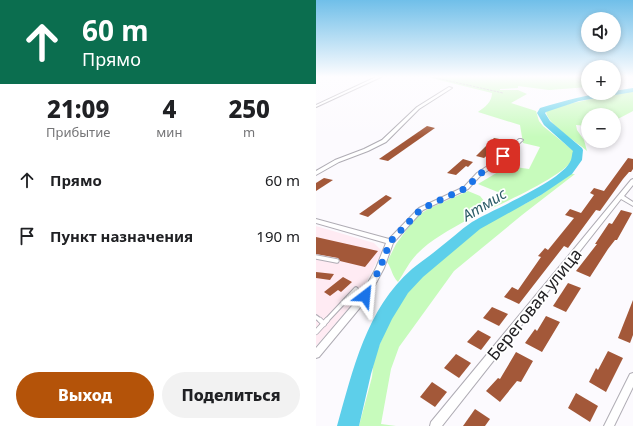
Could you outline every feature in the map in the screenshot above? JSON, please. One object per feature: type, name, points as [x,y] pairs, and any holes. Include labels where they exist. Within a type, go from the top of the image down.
[{"type":"street","points":[[316,106],[336,97]]},
{"type":"street","points":[[316,173],[337,161],[366,150],[384,141],[418,108],[436,97]]},
{"type":"street","points":[[316,354],[365,296],[380,268],[390,242],[421,209],[466,188],[480,174],[494,164],[521,140]]},
{"type":"street","name":"Береговая улица","points":[[435,426],[633,182]]},
{"type":"street","points":[[621,197],[633,204]]},
{"type":"street","points":[[316,221],[390,242]]},
{"type":"street","points":[[609,426],[633,378]]},
{"type":"lane","points":[[316,257],[337,261]]},
{"type":"lane","points":[[316,332],[356,290]]},
{"type":"lane","points":[[316,317],[324,324]]},
{"type":"shaded area","points":[[316,226],[374,243],[382,251],[360,295],[316,346]]},
{"type":"green space","points":[[492,97],[522,97],[511,103],[536,111],[539,121],[543,126],[575,152],[572,160],[563,170],[548,180],[467,220],[434,239],[414,257],[398,282],[387,262],[396,244],[416,217],[428,209],[468,191],[480,196],[485,202],[497,201],[505,195],[478,184],[508,166],[529,169],[540,147],[523,143],[520,125],[478,112],[486,106]]},
{"type":"green space","points":[[621,97],[633,97],[633,111],[621,117],[621,108],[581,108],[581,125],[576,125],[577,130],[581,136],[581,146],[557,128],[552,123],[546,112],[550,108],[587,100],[621,100]]},
{"type":"green space","points":[[569,174],[575,174],[454,271],[399,347],[391,369],[381,424],[396,426],[359,426],[372,377],[374,358],[396,306],[410,287],[439,258],[466,239],[482,225],[507,210],[523,205],[541,195]]},
{"type":"building","points":[[427,126],[435,128],[388,161],[379,159]]},
{"type":"building","points":[[494,138],[505,140],[484,158],[476,156]]},
{"type":"building","points":[[628,158],[633,159],[633,169],[631,172],[629,172],[623,179],[600,211],[596,210],[568,248],[564,246],[519,304],[504,297],[512,287],[518,290],[541,257],[538,256],[545,248],[548,250],[574,218],[565,215],[570,209],[581,213],[594,195],[590,193],[594,188],[604,191]]},
{"type":"building","points":[[463,159],[473,162],[456,175],[447,173]]},
{"type":"building","points":[[324,178],[333,180],[316,191],[316,183]]},
{"type":"building","points":[[386,195],[392,198],[368,217],[359,214]]},
{"type":"building","points":[[621,210],[632,213],[617,240],[615,240],[608,249],[590,277],[576,271],[597,244],[595,244],[609,223],[612,224]]},
{"type":"building","points":[[316,237],[378,251],[365,267],[340,261],[338,258],[316,254]]},
{"type":"building","points":[[316,272],[334,274],[330,280],[316,278]]},
{"type":"building","points":[[343,277],[352,282],[341,292],[338,290],[330,296],[324,292]]},
{"type":"building","points":[[568,283],[581,288],[566,312],[553,306]]},
{"type":"building","points":[[633,300],[633,335],[630,343],[618,338]]},
{"type":"building","points":[[492,307],[508,314],[499,326],[483,318]]},
{"type":"building","points":[[546,316],[560,322],[542,352],[525,343],[535,329],[537,331]]},
{"type":"building","points":[[478,330],[491,337],[481,350],[467,342]]},
{"type":"building","points":[[608,351],[623,358],[606,392],[589,382],[596,368],[598,370]]},
{"type":"building","points":[[516,352],[533,361],[521,382],[517,381],[500,402],[486,391],[498,378],[500,379]]},
{"type":"building","points":[[456,354],[471,363],[459,378],[444,368]]},
{"type":"building","points":[[432,382],[447,392],[435,407],[420,397]]},
{"type":"building","points":[[576,393],[598,406],[590,422],[568,408]]},
{"type":"building","points":[[475,409],[490,419],[485,426],[463,426]]},
{"type":"waterway","name":"Атмис","points":[[348,426],[367,353],[380,325],[396,297],[420,270],[475,226],[537,193],[568,171],[577,160],[578,150],[547,123],[541,113],[543,110],[578,99],[591,97]]},
{"type":"route","points":[[365,296],[380,268],[390,242],[414,214],[421,209],[466,188],[480,174],[503,156]]}]
